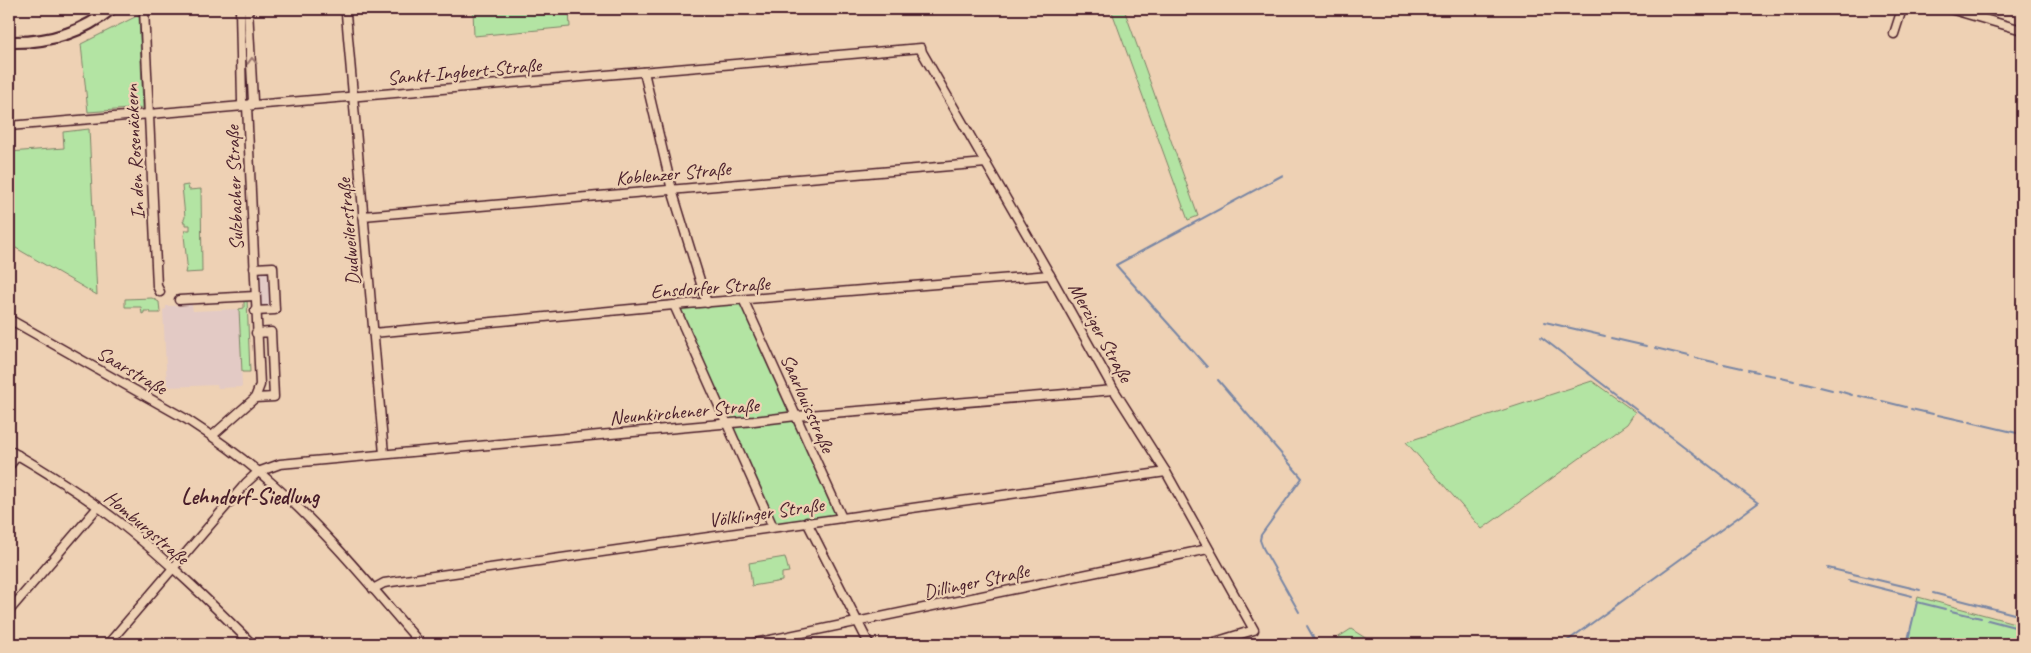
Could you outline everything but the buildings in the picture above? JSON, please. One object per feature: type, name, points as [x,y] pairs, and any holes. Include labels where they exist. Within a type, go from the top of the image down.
[{"type":"main road","points":[[9,42],[34,42],[67,34],[101,17],[111,9]]},
{"type":"street","name":"In den Rosenäckern","points":[[144,9],[157,286],[160,292]]},
{"type":"street","name":"Sulzbacher Straße","points":[[240,9],[242,102],[247,106],[256,333],[260,385],[255,398]]},
{"type":"street","name":"Sulzbacher Straße","points":[[247,106],[253,101],[249,9]]},
{"type":"street","name":"Dudweilerstraße","points":[[349,9],[346,14],[384,454]]},
{"type":"street","points":[[1894,34],[1902,9]]},
{"type":"street","points":[[1950,9],[1977,12],[2022,30]]},
{"type":"street","name":"Sankt-Ingbert-Straße","points":[[9,126],[921,48]]},
{"type":"street","name":"Merziger Straße","points":[[921,48],[1114,390],[1166,472],[1254,630],[1208,644]]},
{"type":"street","points":[[644,72],[672,190],[707,303]]},
{"type":"street","name":"Koblenzer Straße","points":[[363,216],[986,162]]},
{"type":"street","name":"Sulzbacher Straße","points":[[254,268],[273,267],[275,310],[256,311]]},
{"type":"street","name":"Ensdorfer Straße","points":[[373,333],[674,305],[744,301],[1050,275]]},
{"type":"street","points":[[179,300],[255,296]]},
{"type":"street","name":"Saarlouisstraße","points":[[744,301],[842,518]]},
{"type":"street","points":[[674,305],[773,527]]},
{"type":"street","name":"Saarstraße","points":[[9,319],[180,415],[212,436],[258,472],[298,507],[373,589]]},
{"type":"street","points":[[212,436],[255,398],[274,397],[271,332],[256,333]]},
{"type":"street","name":"Neunkirchener Straße","points":[[258,472],[289,462],[726,424],[796,416],[1114,390]]},
{"type":"street","name":"Homburgstraße","points":[[9,450],[120,523],[173,569],[247,642]]},
{"type":"street","points":[[9,466],[18,455]]},
{"type":"street","points":[[108,644],[258,472]]},
{"type":"street","name":"Völklinger Straße","points":[[373,589],[384,583],[1166,472]]},
{"type":"street","points":[[9,610],[98,507]]},
{"type":"street","points":[[808,522],[868,644]]},
{"type":"street","name":"Dillinger Straße","points":[[750,644],[1208,549]]},
{"type":"street","points":[[373,589],[421,644]]},
{"type":"shaded area","points":[[276,263],[277,312],[256,312],[253,264]]},
{"type":"shaded area","points":[[192,305],[193,311],[239,309],[242,387],[218,388],[217,385],[167,387],[163,310],[166,309],[166,306]]},
{"type":"green space","points":[[473,9],[569,9],[570,27],[474,36]]},
{"type":"green space","points":[[1111,9],[1124,9],[1198,216],[1188,220]]},
{"type":"green space","points":[[139,15],[143,108],[88,112],[81,44]]},
{"type":"green space","points":[[89,129],[97,295],[9,244],[9,152],[64,148],[63,132]]},
{"type":"green space","points":[[188,185],[189,190],[201,189],[202,272],[185,273],[187,264],[184,235],[186,230],[190,230],[190,225],[185,225],[185,222],[183,222],[185,217],[182,186]]},
{"type":"green space","points":[[152,298],[159,302],[160,313],[144,311],[142,314],[141,307],[125,307],[125,299]]},
{"type":"green space","points":[[244,299],[247,299],[250,372],[242,372],[239,309],[244,308]]},
{"type":"green space","points":[[744,301],[842,518],[773,527],[674,305]]},
{"type":"green space","points":[[1592,381],[1635,412],[1627,424],[1482,529],[1406,442]]},
{"type":"green space","points":[[785,557],[789,572],[782,573],[782,581],[752,586],[749,563]]},
{"type":"green space","points":[[1918,597],[2022,625],[2022,644],[1907,644]]},
{"type":"green space","points":[[1351,629],[1375,644],[1328,644]]},
{"type":"waterway","points":[[1207,367],[1116,265],[1283,175]]},
{"type":"waterway","points":[[1545,322],[1605,336]]},
{"type":"waterway","points":[[1541,337],[1758,503],[1563,644]]},
{"type":"waterway","points":[[1611,338],[1646,346]]},
{"type":"waterway","points":[[1655,348],[1689,356]]},
{"type":"waterway","points":[[1696,358],[1718,363]]},
{"type":"waterway","points":[[1724,364],[1742,368]]},
{"type":"waterway","points":[[1748,370],[1758,372]]},
{"type":"waterway","points":[[1764,374],[1775,376]]},
{"type":"waterway","points":[[1781,378],[1794,381]]},
{"type":"waterway","points":[[1218,380],[1302,478],[1261,535],[1260,540],[1299,612]]},
{"type":"waterway","points":[[1801,382],[1813,385]]},
{"type":"waterway","points":[[1820,387],[1832,390]]},
{"type":"waterway","points":[[1839,391],[1852,395]]},
{"type":"waterway","points":[[1859,396],[1877,400]]},
{"type":"waterway","points":[[1882,401],[1906,407]]},
{"type":"waterway","points":[[1911,409],[1933,414]]},
{"type":"waterway","points":[[1938,415],[1965,421]]},
{"type":"waterway","points":[[1970,422],[2017,433]]},
{"type":"waterway","points":[[1828,568],[1920,590]]},
{"type":"waterway","points":[[1848,580],[1912,596]]},
{"type":"waterway","points":[[1933,593],[2014,614]]},
{"type":"waterway","points":[[1907,644],[1917,602],[1945,609]]},
{"type":"waterway","points":[[1951,611],[1981,618]]},
{"type":"waterway","points":[[1988,620],[2022,629]]},
{"type":"waterway","points":[[1307,626],[1317,644]]},
{"type":"district","name":"Lehndorf-Siedlung","points":[[250,496]]}]
